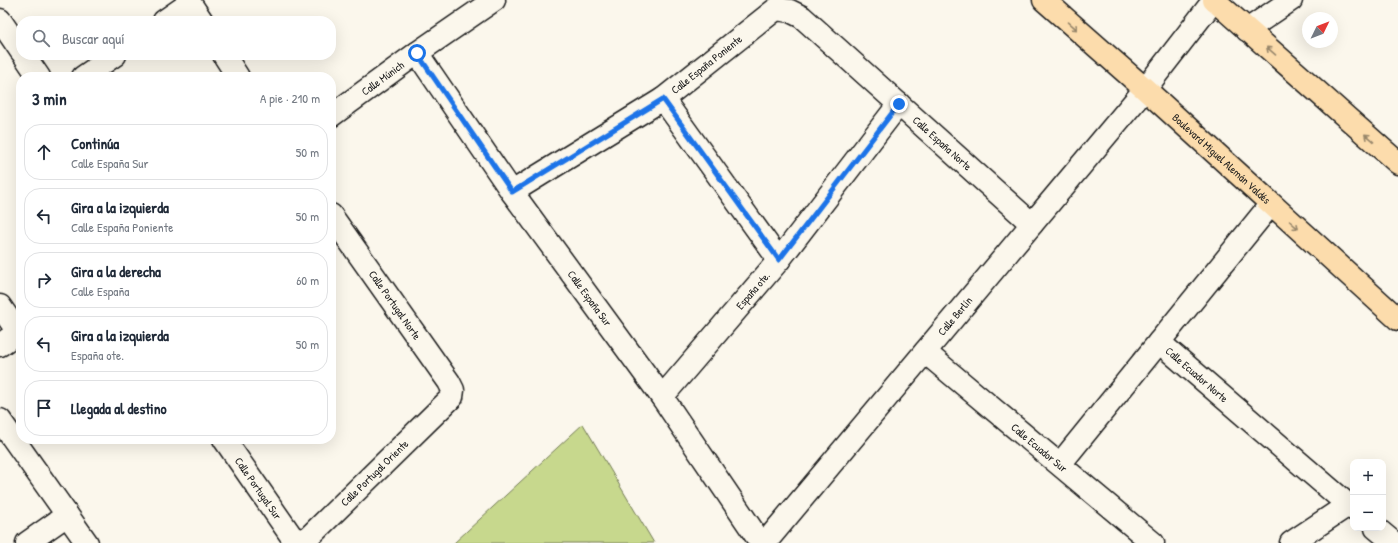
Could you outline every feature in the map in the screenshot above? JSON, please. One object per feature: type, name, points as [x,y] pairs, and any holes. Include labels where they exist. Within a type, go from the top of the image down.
[{"type":"main road","name":"Boulevard Miguel Alemán Valdés","points":[[1044,0],[1145,89],[1398,319]]},
{"type":"main road","points":[[1214,0],[1398,163]]},
{"type":"street","name":"Calle Múnich","points":[[336,112],[417,53],[494,0]]},
{"type":"street","name":"Calle Berlín","points":[[765,543],[1145,89],[1214,0]]},
{"type":"street","points":[[1247,30],[1291,0]]},
{"type":"street","points":[[170,16],[189,1],[199,16]]},
{"type":"street","name":"Calle España Poniente","points":[[512,192],[663,99],[776,9]]},
{"type":"street","name":"Calle España Norte","points":[[776,9],[790,11],[802,17],[1032,224]]},
{"type":"street","points":[[0,20],[16,43]]},
{"type":"street","name":"Calle España Sur","points":[[417,53],[512,192],[662,397],[761,543]]},
{"type":"street","points":[[27,60],[36,72]]},
{"type":"street","points":[[90,72],[108,60]]},
{"type":"street","points":[[227,60],[235,72]]},
{"type":"street","points":[[663,99],[779,260]]},
{"type":"street","name":"España ote.","points":[[662,397],[779,260],[899,104]]},
{"type":"street","points":[[1159,342],[1271,204]]},
{"type":"street","name":"Calle Portugal Norte","points":[[336,222],[449,382],[453,390],[452,397]]},
{"type":"street","points":[[0,306],[16,326]]},
{"type":"street","points":[[0,345],[16,334]]},
{"type":"street","name":"Calle Ecuador Norte","points":[[1060,464],[1159,342],[1350,506]]},
{"type":"street","name":"Calle Ecuador Sur","points":[[925,352],[1153,543]]},
{"type":"street","name":"Calle Portugal Oriente","points":[[292,537],[300,540],[308,538],[452,397]]},
{"type":"street","points":[[0,420],[16,443]]},
{"type":"street","points":[[17,444],[87,543]]},
{"type":"street","name":"Calle Portugal Sur","points":[[227,444],[292,537]]},
{"type":"street","points":[[1291,543],[1350,508]]},
{"type":"street","points":[[27,543],[67,515]]},
{"type":"street","points":[[1380,531],[1394,543]]},
{"type":"green space","points":[[583,424],[654,543],[454,543]]},
{"type":"route","points":[[417,53],[512,192],[663,99],[779,260],[899,104]]}]
